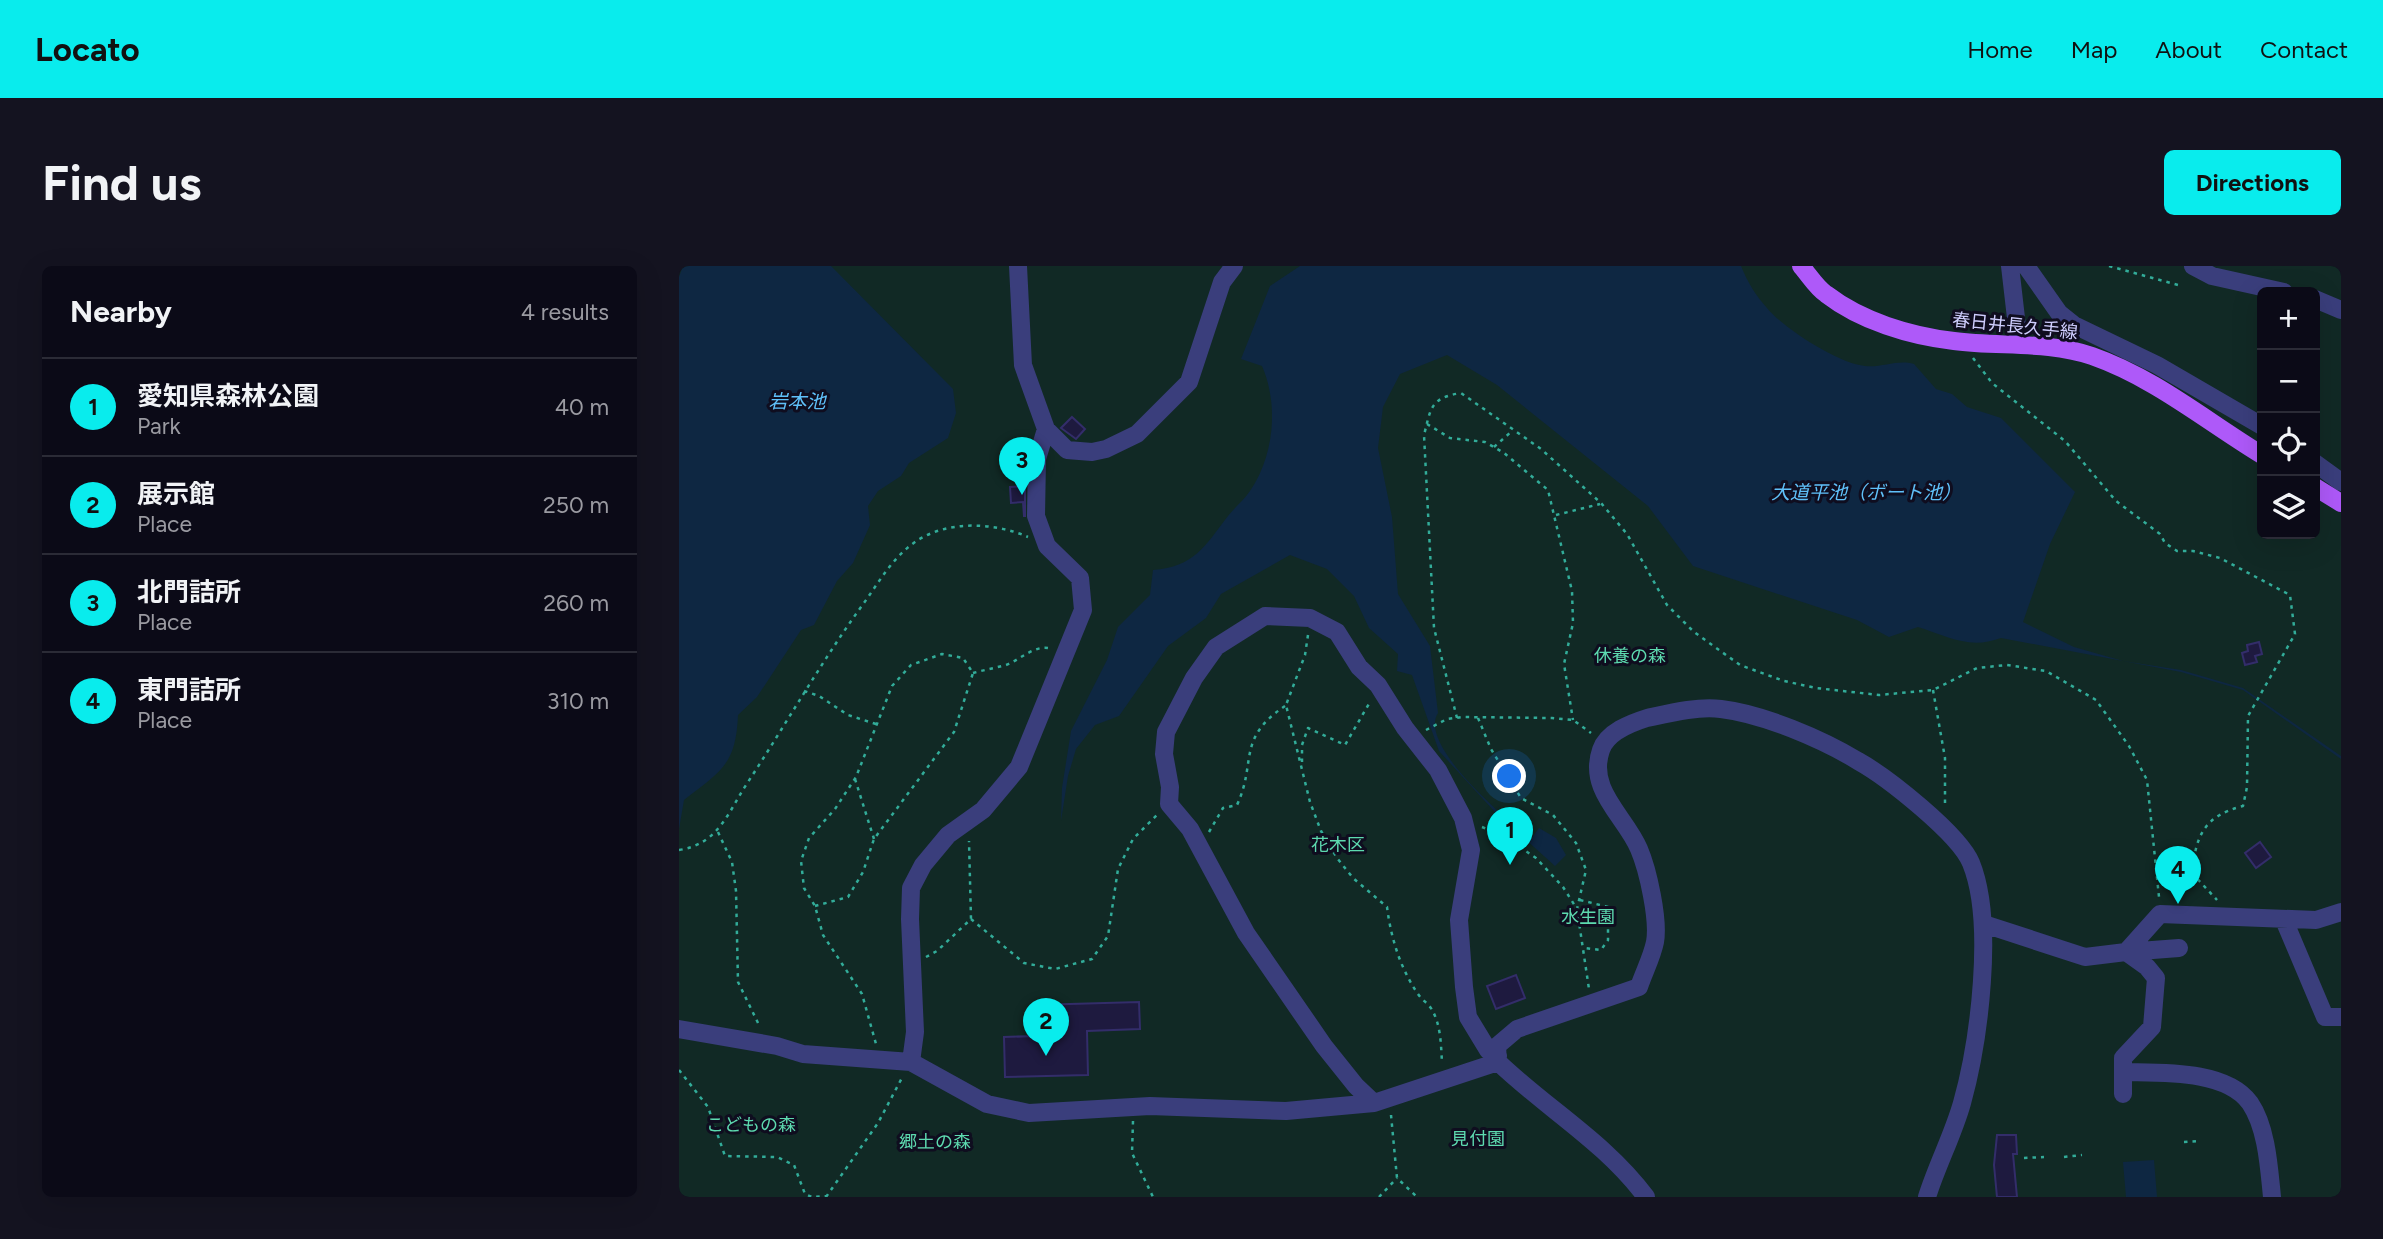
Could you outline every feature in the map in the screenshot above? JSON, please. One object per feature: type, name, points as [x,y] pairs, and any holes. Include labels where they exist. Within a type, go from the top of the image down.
[{"type":"main road","name":"春日井長久手線","points":[[1801,266],[1824,293],[1860,315],[1899,330],[1954,341],[2019,344],[2091,356],[2183,401],[2257,452]]},
{"type":"main road","points":[[2320,490],[2341,503]]},
{"type":"lane","points":[[1018,266],[1023,365],[1046,429],[1067,450],[1092,452],[1137,434],[1189,382],[1222,282],[1234,266]]},
{"type":"lane","points":[[2010,266],[2019,344]]},
{"type":"lane","points":[[2026,266],[2059,313],[2074,326],[2157,365],[2257,423]]},
{"type":"lane","points":[[2193,266],[2213,276],[2262,287]]},
{"type":"lane","points":[[2320,301],[2341,310]]},
{"type":"lane","points":[[911,1062],[915,1032],[911,888],[923,865],[948,835],[983,810],[1019,767],[1083,610],[1080,578],[1047,546],[1036,516],[1037,459],[1046,429]]},
{"type":"lane","points":[[2320,467],[2341,482]]},
{"type":"lane","points":[[1381,1101],[1356,1086],[1324,1046],[1246,933],[1200,847],[1169,804],[1170,787],[1164,754],[1166,732],[1194,678],[1216,647],[1265,617],[1310,618],[1338,632],[1359,667],[1378,685],[1412,738],[1438,770],[1463,818],[1471,850],[1458,920],[1468,1017],[1488,1050],[1582,1129],[1630,1174],[1646,1197]]},
{"type":"lane","points":[[1498,1059],[1497,1046],[1517,1030],[1639,987],[1655,941],[1655,911],[1639,849],[1601,786],[1598,772],[1604,744],[1608,738],[1634,722],[1678,712],[1720,709],[1779,725],[1859,761],[1948,832],[1970,862],[1984,924],[1969,1068],[1961,1104],[1927,1197]]},
{"type":"lane","points":[[2126,952],[2160,914],[2206,914],[2224,919],[2316,920],[2341,912]]},
{"type":"lane","points":[[2284,920],[2325,1017],[2341,1017]]},
{"type":"lane","points":[[1984,924],[2085,957],[2179,948]]},
{"type":"lane","points":[[2123,1094],[2123,1058],[2152,1027],[2156,978],[2147,967],[2126,952]]},
{"type":"lane","points":[[679,1029],[777,1046],[803,1054],[911,1062],[987,1104],[1029,1113],[1131,1106],[1215,1106],[1286,1111],[1381,1101],[1443,1081],[1498,1059]]},
{"type":"lane","points":[[2123,1072],[2204,1077],[2244,1097],[2251,1105],[2261,1132],[2272,1197]]},
{"type":"path","points":[[2109,266],[2178,285]]},
{"type":"path","points":[[1980,366],[2016,405],[2066,441],[2116,501],[2160,534],[2165,543],[2177,551],[2193,551],[2220,558],[2290,595],[2295,634],[2263,696],[2248,716],[2247,787],[2243,806],[2221,811],[2203,829],[2195,844],[2192,873],[2217,900]]},
{"type":"path","points":[[1457,718],[1434,628],[1424,466],[1431,408],[1442,396],[1461,393],[1541,449],[1601,503],[1627,534],[1667,604],[1694,632],[1740,665],[1784,681],[1816,688],[1879,695],[1933,690],[1976,668],[2007,665],[2046,671],[2096,700],[2129,746],[2147,780],[2153,814],[2160,914]]},
{"type":"path","points":[[1427,424],[1450,438],[1485,442],[1527,469],[1548,490],[1572,591],[1573,622],[1564,664],[1573,720]]},
{"type":"path","points":[[1494,447],[1513,430]]},
{"type":"path","points":[[1556,515],[1601,503]]},
{"type":"path","points":[[679,850],[718,832],[804,691],[893,560],[918,541],[953,526],[971,525],[1016,532],[1047,546]]},
{"type":"path","points":[[1310,618],[1305,655],[1286,705],[1291,735],[1302,765],[1310,802],[1337,858],[1353,878],[1387,907],[1390,932],[1400,960],[1420,997],[1432,1009],[1438,1028],[1443,1081]]},
{"type":"path","points":[[973,673],[1007,665],[1046,647],[1066,655]]},
{"type":"path","points":[[880,1058],[862,994],[823,935],[815,906],[804,888],[801,861],[809,838],[835,810],[855,778],[879,725],[892,686],[911,665],[941,654],[963,659],[973,673]]},
{"type":"path","points":[[815,906],[848,897],[863,872],[874,839],[954,732],[973,673]]},
{"type":"path","points":[[1302,765],[1302,745],[1308,727],[1345,745],[1378,685]]},
{"type":"path","points":[[1933,690],[1945,758],[1948,832]]},
{"type":"path","points":[[804,691],[819,696],[848,715],[879,725]]},
{"type":"path","points":[[1200,847],[1223,808],[1237,805],[1242,793],[1252,739],[1262,724],[1286,705]]},
{"type":"path","points":[[1478,718],[1491,749],[1521,797],[1553,815],[1576,842],[1586,870],[1577,909],[1589,992],[1584,1006]]},
{"type":"path","points":[[1412,738],[1447,719],[1573,720],[1604,744]]},
{"type":"path","points":[[855,778],[874,839]]},
{"type":"path","points":[[971,919],[1024,963],[1055,970],[1092,960],[1108,936],[1118,869],[1133,839],[1169,804]]},
{"type":"path","points":[[913,964],[937,951],[971,919],[972,873],[967,820]]},
{"type":"path","points":[[1477,825],[1504,836],[1536,858],[1563,887],[1577,909]]},
{"type":"path","points":[[718,832],[732,862],[736,891],[738,982],[763,1033],[777,1046]]},
{"type":"path","points":[[1580,900],[1608,907],[1608,940],[1601,950],[1584,948]]},
{"type":"path","points":[[679,1070],[708,1107],[725,1156],[776,1157],[793,1165],[805,1194],[812,1197],[827,1196],[878,1123],[911,1062]]},
{"type":"path","points":[[1381,1101],[1397,1178],[1417,1197]]},
{"type":"path","points":[[1131,1106],[1132,1153],[1153,1197]]},
{"type":"path","points":[[2184,1142],[2200,1141]]},
{"type":"path","points":[[2064,1157],[2082,1155]]},
{"type":"path","points":[[2024,1158],[2043,1157]]},
{"type":"path","points":[[1380,1197],[1397,1178]]},
{"type":"green space","points":[[679,266],[2341,266],[2341,1197],[679,1197]]},
{"type":"water","name":"岩本池","points":[[683,266],[831,266],[953,389],[956,413],[948,438],[909,463],[901,476],[878,491],[868,506],[870,525],[853,563],[837,581],[814,625],[801,630],[757,697],[738,715],[737,732],[730,756],[717,774],[684,800],[679,829],[679,277]]},
{"type":"water","name":"大道平池（ボート池）","points":[[1300,266],[1741,266],[1763,303],[1798,335],[1854,364],[1914,364],[1936,389],[1952,394],[1967,407],[2001,418],[2075,492],[2050,544],[2023,622],[2074,647],[2123,661],[2181,670],[2243,688],[2341,756],[2341,759],[2243,690],[2181,672],[2001,638],[1979,643],[1968,642],[1918,627],[1889,637],[1857,620],[1693,566],[1648,506],[1497,385],[1447,355],[1400,374],[1383,407],[1378,448],[1392,517],[1398,594],[1430,646],[1438,713],[1435,727],[1440,744],[1468,781],[1520,830],[1531,839],[1539,828],[1556,838],[1566,855],[1555,866],[1495,812],[1439,751],[1412,675],[1397,671],[1398,654],[1369,628],[1354,596],[1327,569],[1290,555],[1221,594],[1206,618],[1168,646],[1119,716],[1095,725],[1076,749],[1068,776],[1061,821],[1062,788],[1071,731],[1107,660],[1118,627],[1150,595],[1153,570],[1179,565],[1197,553],[1248,494],[1258,477],[1269,446],[1271,397],[1262,366],[1241,359],[1270,286]]},
{"type":"water","points":[[2154,1160],[2157,1197],[2126,1197],[2123,1162]]},
{"type":"building","points":[[1072,417],[1085,429],[1076,439],[1061,428]]},
{"type":"building","points":[[1025,486],[1024,516],[1023,502],[1011,503],[1010,487]]},
{"type":"building","points":[[2259,642],[2262,654],[2255,656],[2257,662],[2245,665],[2242,653],[2248,651],[2247,645]]},
{"type":"building","points":[[2260,842],[2271,857],[2256,868],[2245,853]]},
{"type":"building","points":[[1516,975],[1525,998],[1496,1009],[1487,986]]},
{"type":"building","points":[[1139,1002],[1140,1029],[1087,1031],[1088,1075],[1005,1077],[1004,1037],[1036,1036],[1035,1005]]},
{"type":"building","points":[[1997,1135],[2016,1135],[2017,1154],[2013,1154],[2017,1197],[1997,1197],[1994,1165]]},
{"type":"place","name":"北門詰所","points":[[1022,495]]},
{"type":"place","name":"愛知県森林公園","points":[[1510,865]]},
{"type":"place","name":"東門詰所","points":[[2178,904]]},
{"type":"place","name":"展示館","points":[[1046,1056]]},
{"type":"park label","name":"休養の森","points":[[1630,656]]},
{"type":"park label","name":"花木区","points":[[1338,845]]},
{"type":"park label","name":"水生園","points":[[1588,917]]},
{"type":"park label","name":"こどもの森","points":[[751,1125]]},
{"type":"park label","name":"見付園","points":[[1478,1139]]},
{"type":"park label","name":"郷土の森","points":[[935,1142]]}]
